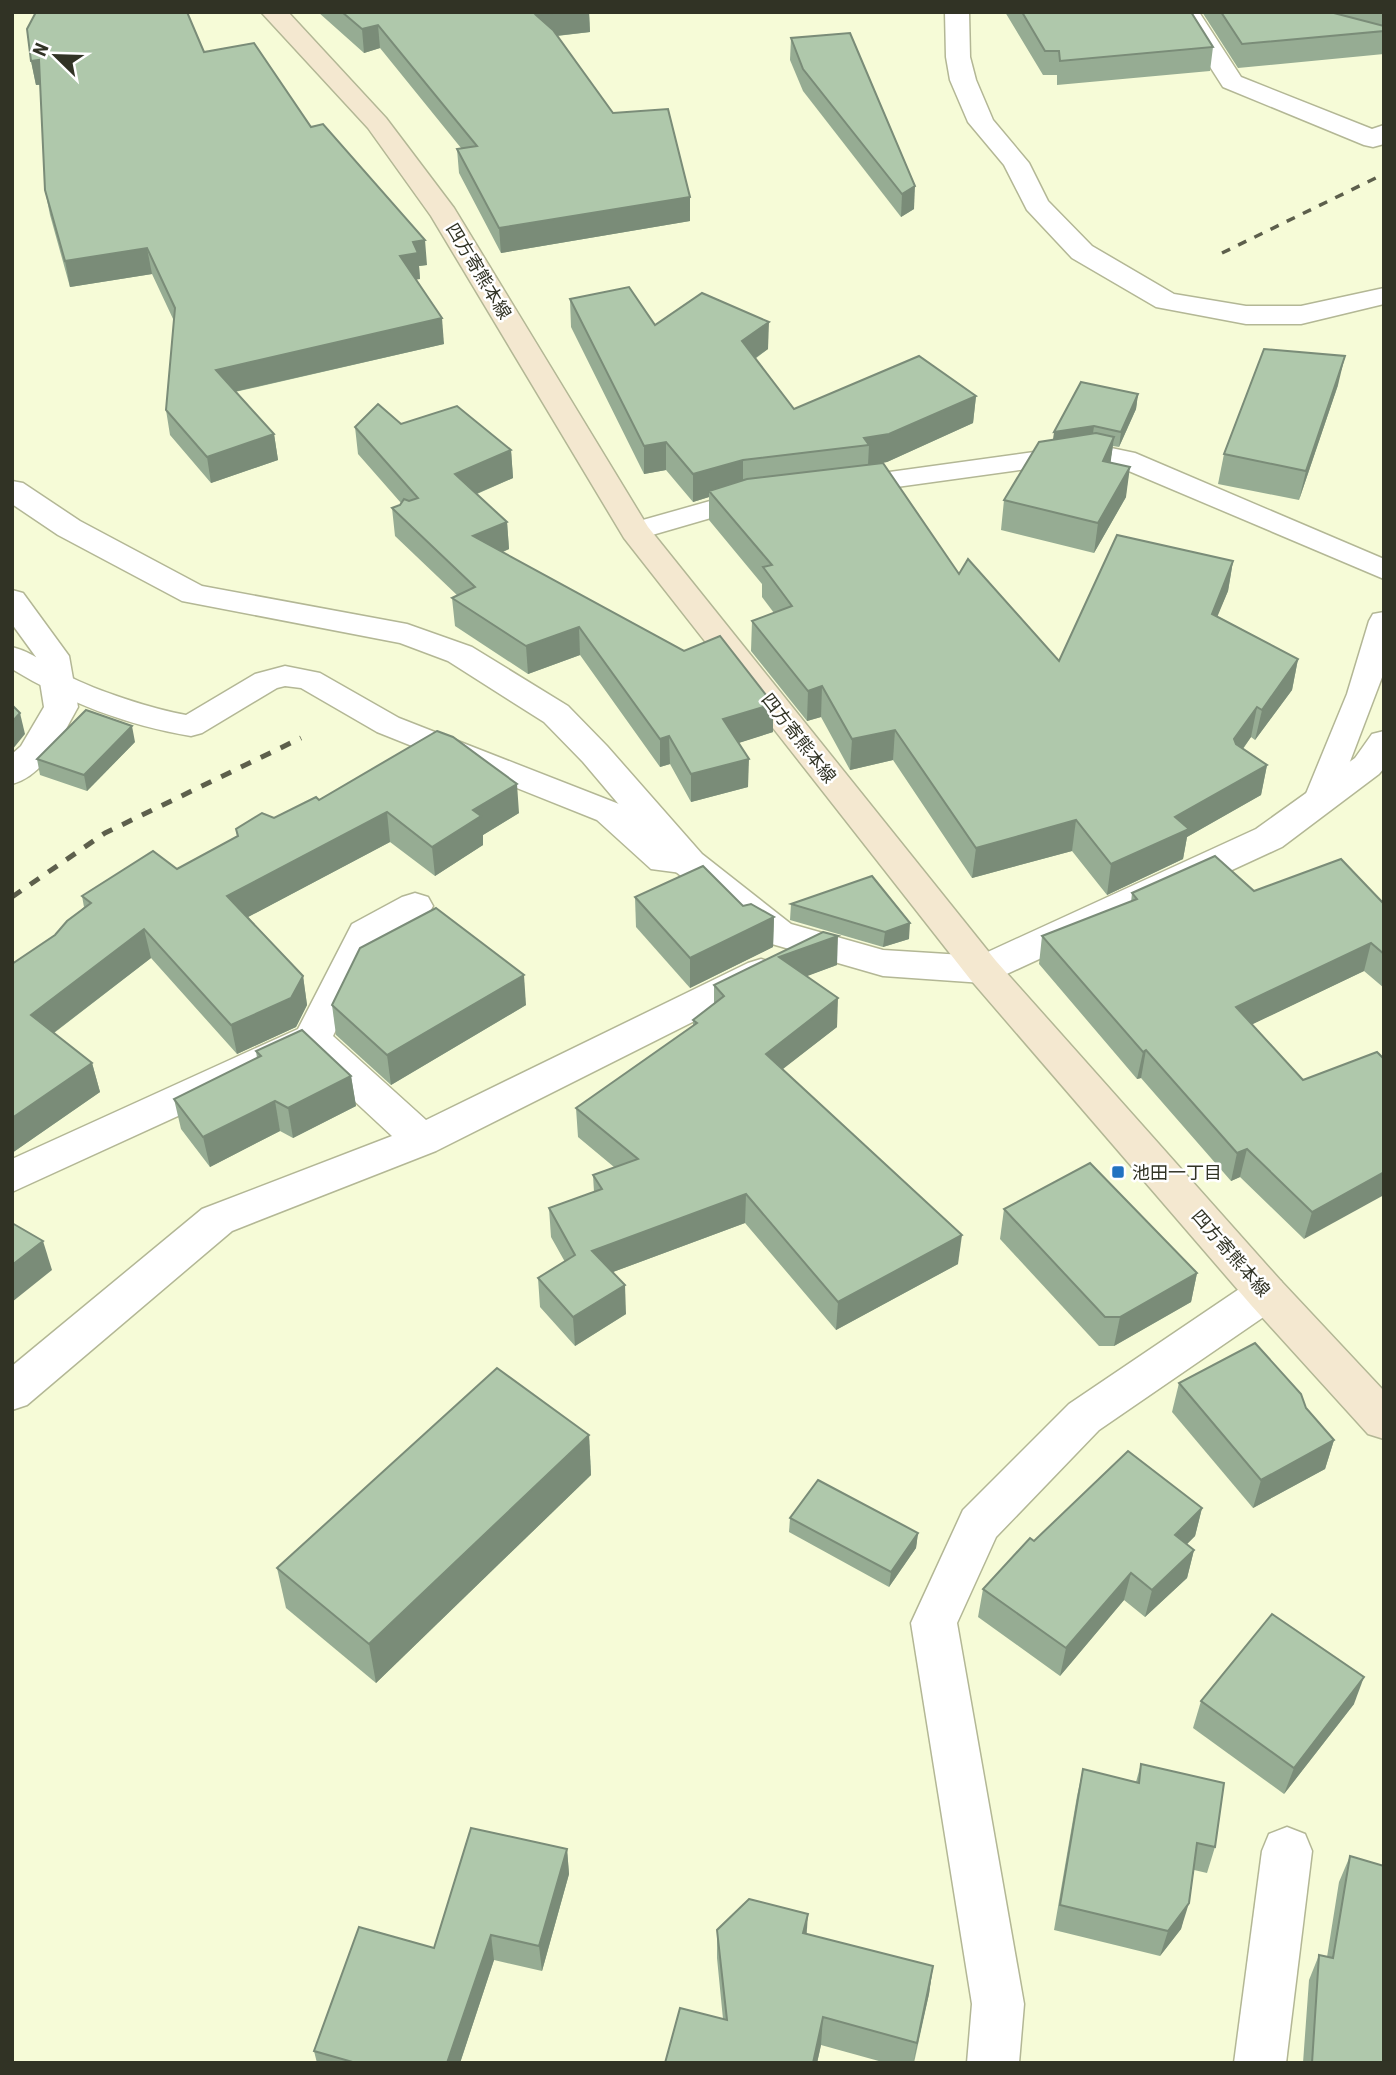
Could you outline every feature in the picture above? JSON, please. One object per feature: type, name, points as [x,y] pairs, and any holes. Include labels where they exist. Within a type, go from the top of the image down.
[{"type":"main road","name":"四方寄熊本線","points":[[273,12],[293,30],[377,123],[444,214],[635,531],[984,970],[1266,1293],[1384,1421]]},
{"type":"street","points":[[957,12],[958,57],[963,80],[981,122],[1016,163],[1036,204],[1082,252],[1166,300],[1246,315],[1301,314],[1384,296]]},
{"type":"street","points":[[1187,12],[1232,82],[1373,139],[1384,134]]},
{"type":"street","points":[[12,490],[69,528],[192,594],[407,634],[460,654],[556,714],[596,754],[689,863],[778,933],[883,962],[984,970],[1269,838],[1367,766],[1384,742]]},
{"type":"street","points":[[12,600],[52,656],[61,707],[34,753],[12,773]]},
{"type":"street","points":[[12,1177],[312,1039],[365,933],[415,906]]},
{"type":"street","points":[[12,1392],[217,1220],[422,1140],[818,944]]},
{"type":"street","points":[[312,1039],[422,1140]]},
{"type":"street","points":[[993,2063],[998,2004],[934,1623],[979,1524],[1084,1417],[1266,1293]]},
{"type":"street","points":[[1260,2063],[1287,1851]]},
{"type":"lane","points":[[823,489],[1092,452],[1125,460],[1384,570]]},
{"type":"lane","points":[[635,531],[743,498],[783,493]]},
{"type":"lane","points":[[1319,801],[1362,694],[1384,621]]},
{"type":"lane","points":[[12,656],[57,683],[127,709],[191,726],[266,681],[285,676],[309,680],[388,725],[608,812],[663,861],[689,863]]},
{"type":"building","points":[[36,12],[187,12],[204,52],[254,43],[311,127],[323,124],[425,240],[413,242],[418,253],[400,256],[442,318],[216,370],[274,434],[207,457],[166,410],[175,308],[147,248],[65,261],[45,190],[39,60],[31,61],[27,29]]},
{"type":"building","points":[[342,12],[562,12],[536,15],[553,30],[613,113],[668,109],[690,197],[499,228],[457,149],[477,146],[378,25],[362,29]]},
{"type":"building","points":[[1022,12],[1191,12],[1213,47],[1060,61],[1059,51],[1045,51]]},
{"type":"building","points":[[1221,12],[1330,12],[1384,26],[1384,31],[1242,44]]},
{"type":"building","points":[[850,33],[915,186],[902,194],[803,69],[791,38]]},
{"type":"building","points":[[629,287],[655,325],[702,293],[769,322],[742,341],[794,409],[919,356],[976,396],[889,434],[864,438],[869,445],[743,460],[693,474],[666,442],[644,446],[570,299]]},
{"type":"building","points":[[1264,349],[1345,356],[1306,471],[1224,454]]},
{"type":"building","points":[[1081,382],[1138,394],[1121,432],[1094,426],[1054,432]]},
{"type":"building","points":[[378,404],[401,424],[457,406],[511,450],[455,474],[507,522],[473,536],[684,651],[720,636],[773,704],[723,719],[749,759],[691,774],[669,736],[660,739],[579,627],[526,646],[452,598],[475,587],[392,508],[400,505],[404,499],[409,501],[418,498],[355,427]]},
{"type":"building","points":[[1096,433],[1114,437],[1103,461],[1130,467],[1098,523],[1004,500],[1039,442]]},
{"type":"building","points":[[883,463],[959,574],[968,559],[1059,661],[1117,535],[1233,561],[1212,614],[1298,659],[1262,710],[1257,707],[1234,739],[1236,744],[1267,765],[1175,817],[1189,829],[1111,864],[1076,820],[976,848],[895,730],[852,739],[822,686],[808,691],[752,621],[792,606],[763,567],[772,565],[709,491],[747,479]]},
{"type":"building","points":[[12,705],[20,713],[12,722]]},
{"type":"building","points":[[86,710],[132,726],[84,775],[37,759]]},
{"type":"building","points":[[437,731],[453,737],[517,784],[473,810],[481,816],[432,847],[387,812],[227,896],[303,976],[291,998],[231,1025],[144,929],[31,1015],[92,1063],[12,1118],[12,964],[55,935],[67,921],[91,903],[82,896],[153,851],[177,869],[238,836],[236,829],[262,813],[274,818],[316,797],[319,800]]},
{"type":"building","points":[[1215,856],[1254,891],[1341,859],[1384,904],[1384,954],[1371,943],[1236,1007],[1303,1080],[1377,1052],[1384,1059],[1384,1172],[1312,1212],[1247,1149],[1237,1153],[1146,1050],[1143,1052],[1042,936],[1137,899],[1132,893]]},
{"type":"building","points":[[703,866],[743,906],[751,904],[774,917],[690,958],[635,897]]},
{"type":"building","points":[[872,876],[910,923],[885,932],[791,904]]},
{"type":"building","points":[[436,908],[524,975],[387,1055],[332,1005],[360,948]]},
{"type":"building","points":[[823,932],[838,936],[779,957],[838,998],[766,1054],[962,1235],[838,1302],[746,1194],[592,1251],[625,1285],[573,1317],[538,1278],[575,1255],[549,1208],[602,1189],[593,1175],[638,1159],[576,1108],[697,1023],[693,1020],[724,996],[714,985]]},
{"type":"building","points":[[302,1030],[351,1076],[288,1108],[275,1101],[203,1137],[174,1099],[261,1056],[256,1051]]},
{"type":"building","points":[[1090,1163],[1197,1273],[1120,1317],[1105,1317],[1004,1209]]},
{"type":"building","points":[[12,1223],[43,1241],[12,1265]]},
{"type":"building","points":[[1255,1343],[1301,1394],[1306,1408],[1334,1440],[1261,1480],[1179,1383]]},
{"type":"building","points":[[497,1368],[589,1435],[369,1644],[277,1568]]},
{"type":"building","points":[[1128,1451],[1202,1508],[1175,1535],[1194,1550],[1152,1590],[1131,1573],[1066,1648],[983,1589],[1030,1538],[1034,1541]]},
{"type":"building","points":[[818,1480],[918,1533],[891,1572],[790,1518]]},
{"type":"building","points":[[1272,1614],[1364,1677],[1294,1768],[1201,1701]]},
{"type":"building","points":[[1141,1764],[1224,1783],[1215,1847],[1197,1843],[1189,1903],[1168,1931],[1060,1905],[1083,1769],[1139,1783]]},
{"type":"building","points":[[471,1828],[567,1849],[539,1946],[491,1935],[447,2063],[356,2063],[314,2051],[359,1927],[434,1948]]},
{"type":"building","points":[[1350,1856],[1384,1866],[1384,2063],[1312,2063],[1319,1955],[1333,1958]]},
{"type":"building","points":[[749,1899],[808,1914],[803,1933],[933,1966],[917,2043],[823,2017],[813,2063],[665,2063],[680,2008],[727,2020],[717,1930]]},
{"type":"railway","points":[[1222,253],[1384,174]]},
{"type":"railway","points":[[12,897],[105,833],[301,738]]},
{"type":"place","name":"池田一丁目","points":[[1118,1172]]}]
